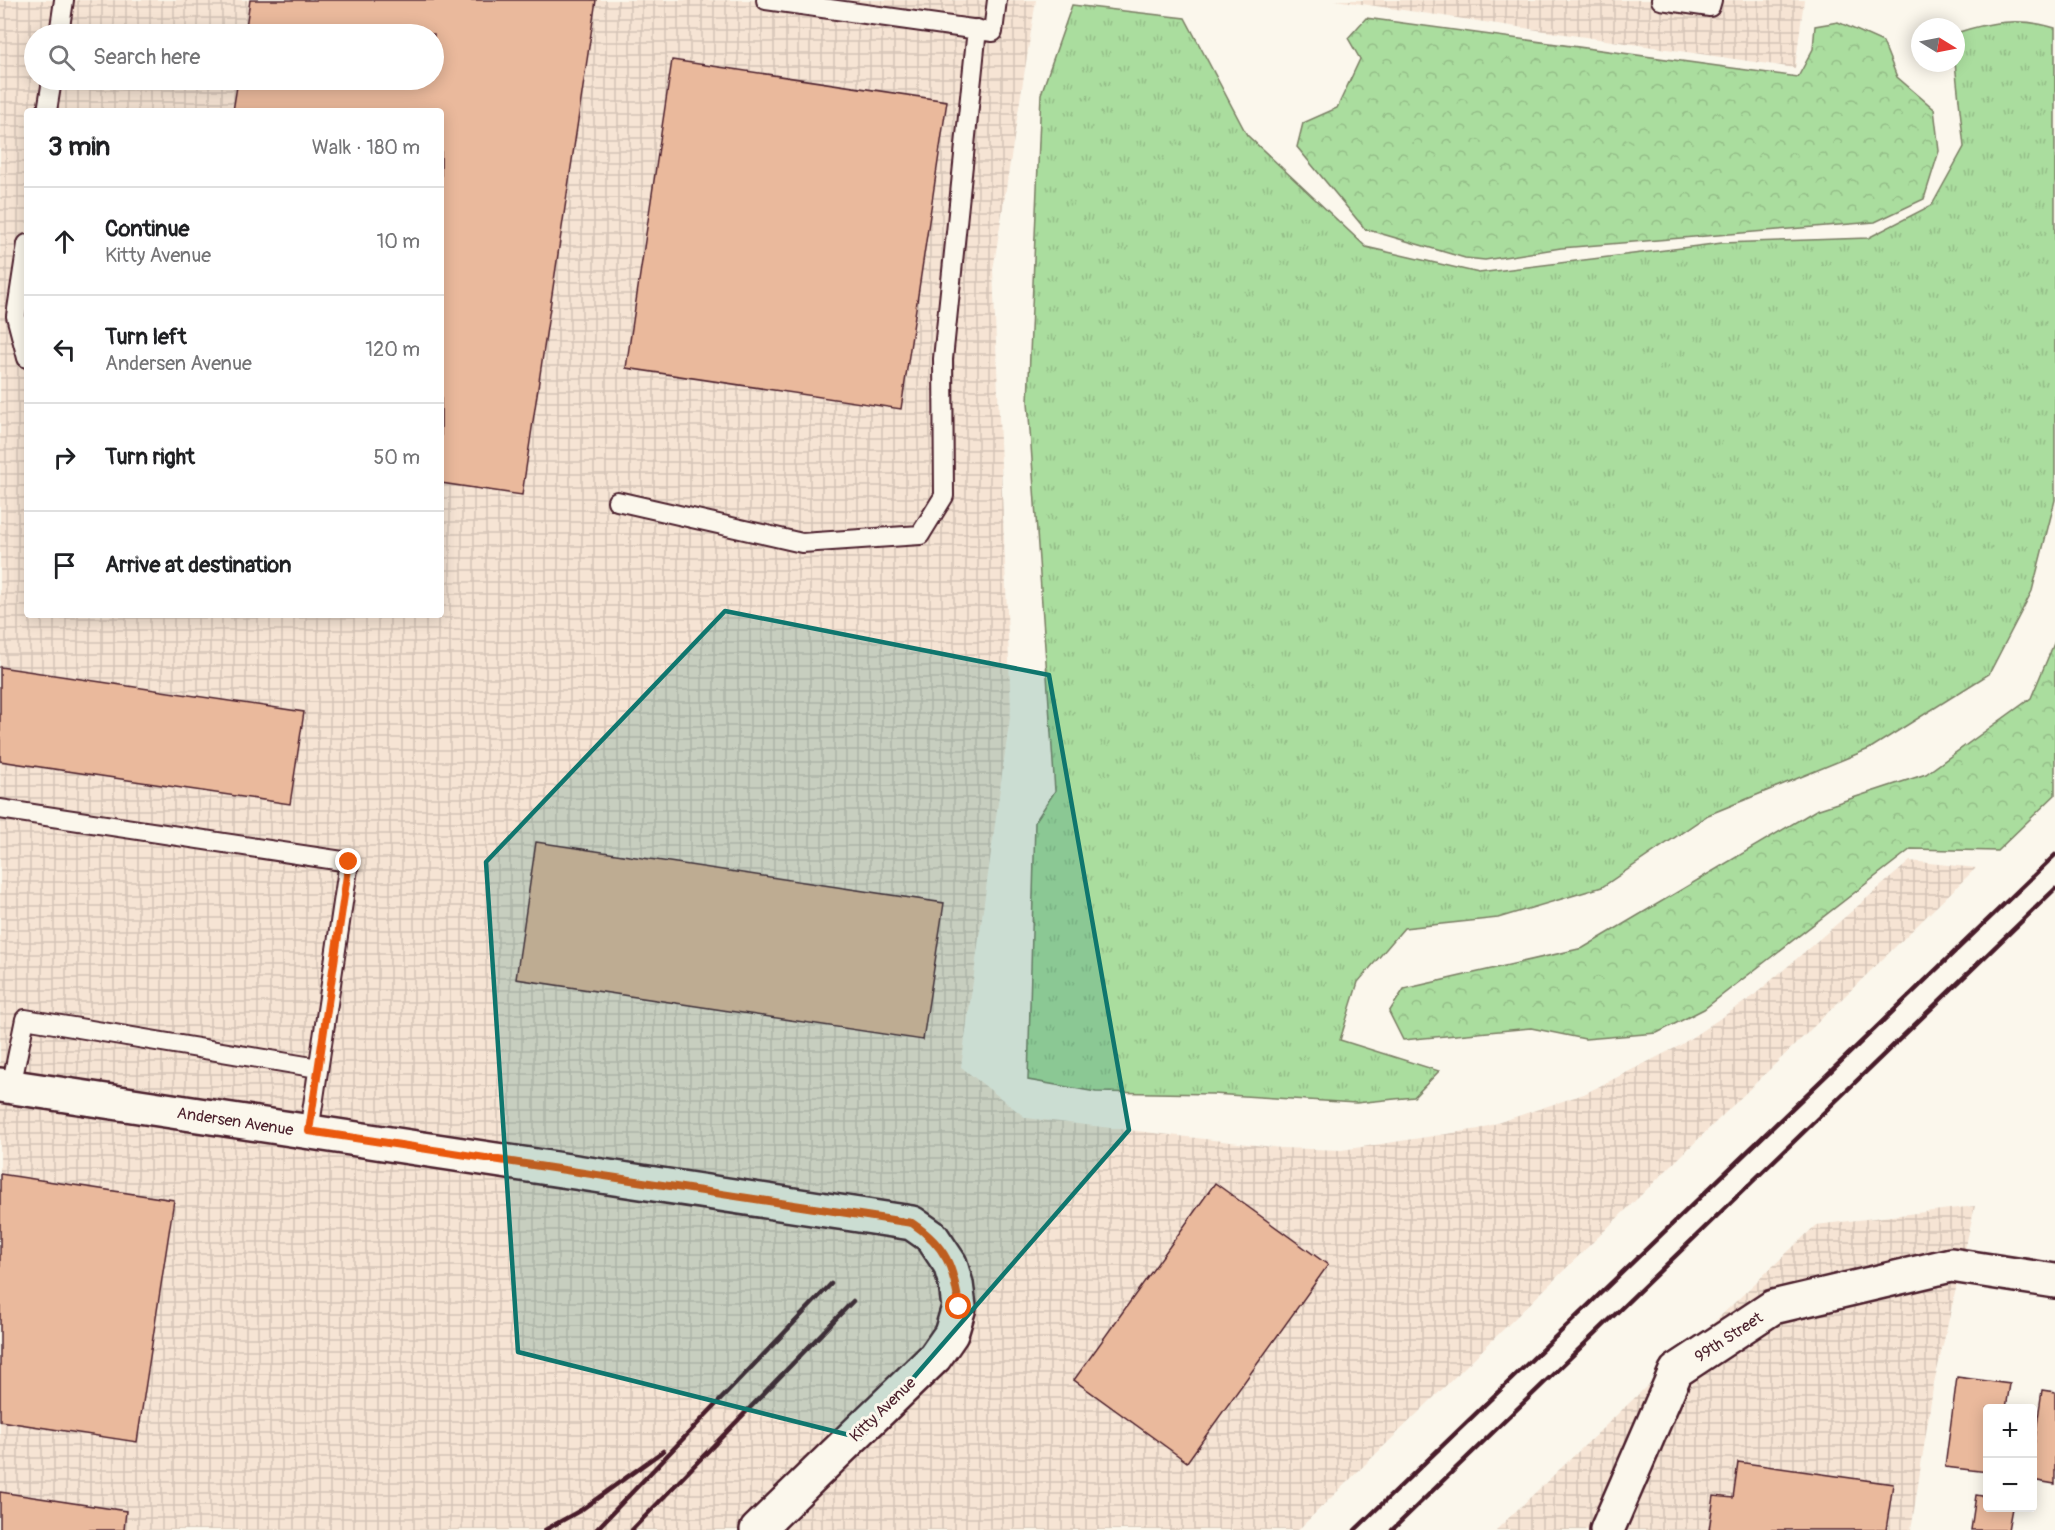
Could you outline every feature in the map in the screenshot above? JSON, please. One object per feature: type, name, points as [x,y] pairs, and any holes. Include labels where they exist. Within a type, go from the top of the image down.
[{"type":"street","name":"Andersen Avenue","points":[[5,1086],[885,1217],[912,1223],[932,1237],[950,1264]]},
{"type":"street","name":"Kitty Avenue","points":[[757,1530],[935,1358],[951,1334],[959,1307],[950,1264]]},
{"type":"street","name":"99th Street","points":[[1606,1530],[1676,1371],[1773,1307],[1951,1265],[2055,1281]]},
{"type":"lane","points":[[60,24],[64,0]]},
{"type":"lane","points":[[766,0],[993,32],[998,0]]},
{"type":"lane","points":[[1661,0],[1710,7],[1712,0]]},
{"type":"lane","points":[[617,501],[802,543],[920,535],[944,496],[943,360],[976,29]]},
{"type":"lane","points":[[47,108],[50,90]]},
{"type":"lane","points":[[24,264],[16,316],[24,347]]},
{"type":"lane","points":[[0,809],[349,862],[309,1131]]},
{"type":"lane","points":[[5,1086],[25,1019],[318,1068]]},
{"type":"highlighted area","points":[[725,611],[1049,675],[1129,1130],[861,1438],[518,1352],[486,862]]},
{"type":"shaded area","points":[[0,0],[1036,0],[993,270],[1011,710],[961,1067],[1026,1118],[1281,1148],[1342,1150],[1479,1129],[1584,1094],[1679,1046],[1752,997],[1910,861],[1976,868],[1298,1530],[0,1530]]},
{"type":"shaded area","points":[[1335,0],[1804,0],[1795,68]]},
{"type":"shaded area","points":[[1975,1206],[1933,1388],[1911,1530],[1496,1530],[1816,1225]]},
{"type":"green space","points":[[1072,5],[1185,18],[1247,135],[1366,247],[1479,273],[1722,243],[1868,238],[1932,205],[1964,147],[1956,72],[1965,72],[1965,30],[2005,22],[2030,23],[2055,28],[2055,500],[2032,591],[1989,674],[1869,749],[1708,815],[1602,887],[1498,918],[1404,928],[1358,982],[1340,1040],[1439,1071],[1414,1097],[1356,1103],[1213,1094],[1096,1092],[1028,1080],[1035,822],[1055,791],[1028,402],[1041,94]]},
{"type":"green space","points":[[1366,18],[1798,77],[1813,49],[1815,26],[1838,22],[1883,42],[1897,77],[1934,109],[1939,151],[1924,199],[1875,222],[1561,248],[1485,260],[1465,258],[1365,229],[1297,147],[1303,123],[1337,108],[1360,59],[1348,38]]},
{"type":"green space","points":[[2055,641],[2055,795],[1997,851],[1911,849],[1704,1009],[1657,1033],[1585,1039],[1531,1028],[1403,1040],[1389,1012],[1404,989],[1583,948],[1816,810],[1926,774],[2031,698]]},
{"type":"building","points":[[250,0],[596,0],[522,495],[444,483],[444,108],[233,108],[236,90],[444,90],[444,24],[246,24]]},
{"type":"building","points":[[672,60],[947,101],[901,409],[626,368]]},
{"type":"building","points":[[0,667],[304,712],[290,804],[0,761]]},
{"type":"building","points":[[536,842],[944,903],[923,1040],[516,979]]},
{"type":"building","points":[[0,1174],[174,1200],[137,1442],[0,1421]]},
{"type":"building","points":[[1215,1183],[1328,1265],[1187,1462],[1074,1380]]},
{"type":"building","points":[[1957,1377],[2010,1384],[2007,1404],[1983,1404],[1983,1471],[1945,1467]]},
{"type":"building","points":[[2042,1390],[2055,1392],[2055,1484],[2037,1481],[2037,1425]]},
{"type":"building","points":[[1738,1462],[1893,1484],[1886,1530],[1709,1530],[1714,1496],[1733,1498]]},
{"type":"building","points":[[0,1492],[126,1511],[124,1530],[0,1530]]},
{"type":"building","points":[[1976,1495],[1983,1496],[1983,1512],[2011,1512],[2008,1530],[1971,1530]]},
{"type":"railway","points":[[1355,1530],[2055,855]]},
{"type":"railway","points":[[1392,1530],[2055,889]]},
{"type":"railway","points":[[596,1530],[831,1284]]},
{"type":"railway","points":[[632,1530],[853,1301]]},
{"type":"railway","points":[[545,1530],[581,1510],[663,1451]]},
{"type":"route","points":[[349,862],[309,1131],[885,1217],[912,1223],[932,1237],[950,1264],[959,1307]]}]
